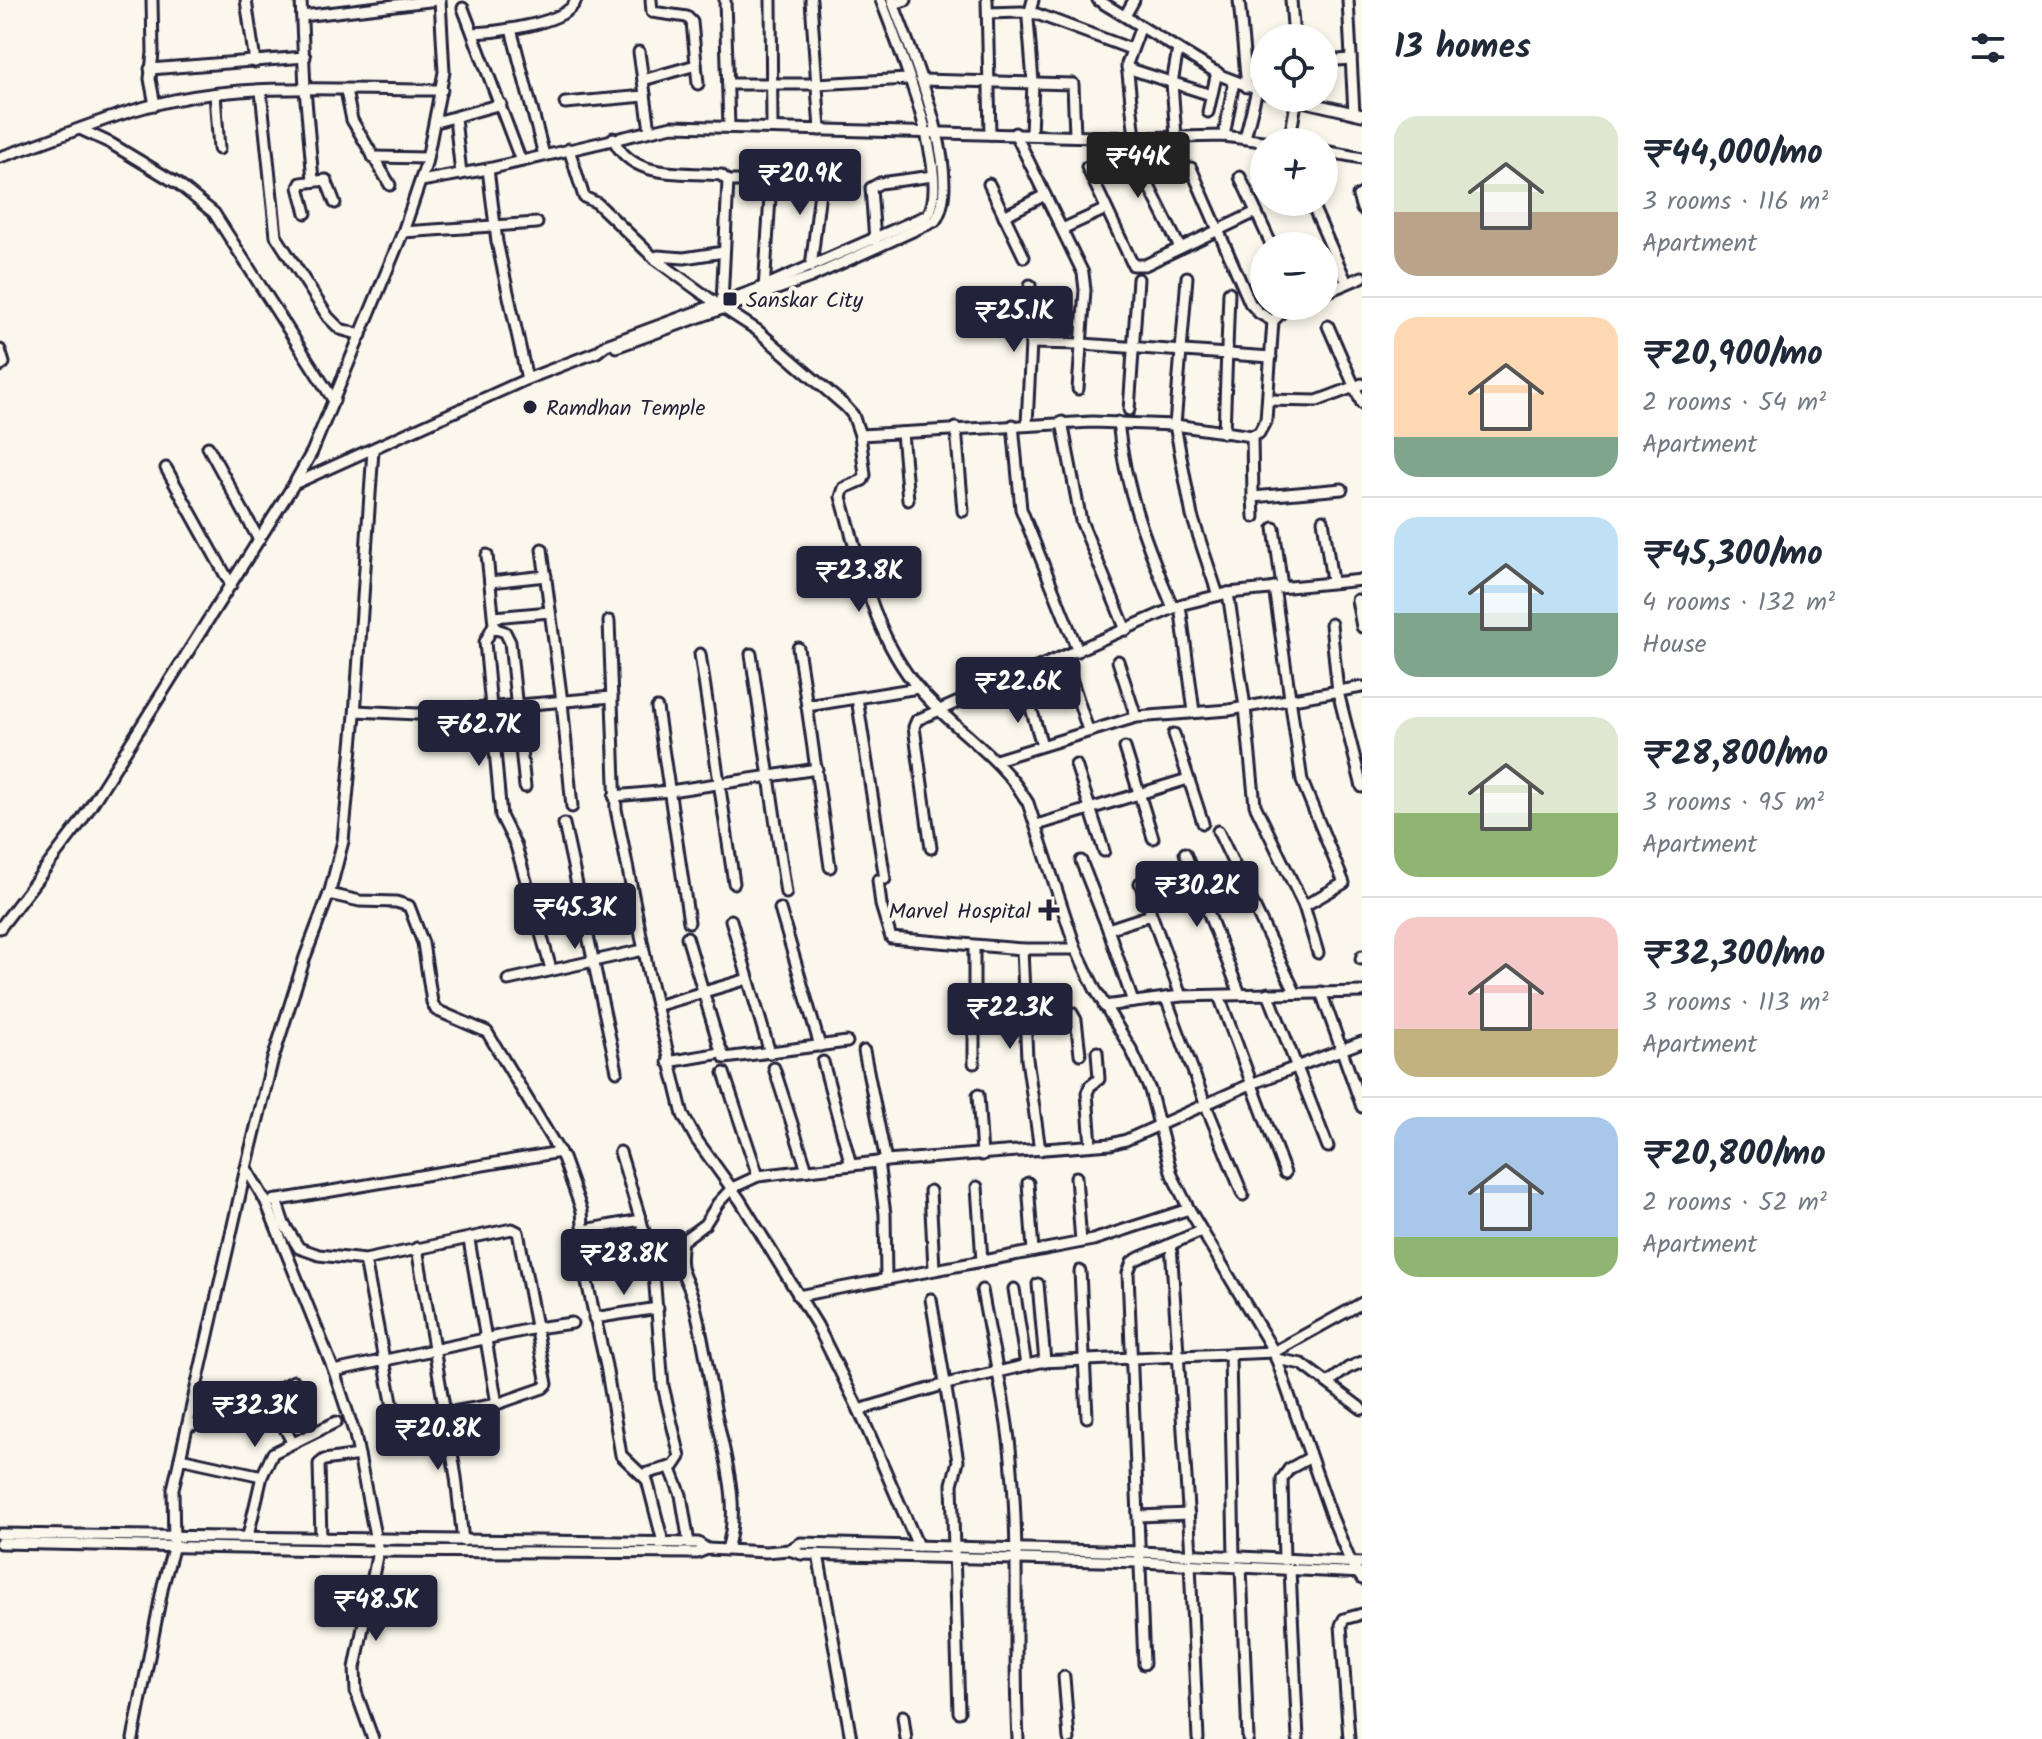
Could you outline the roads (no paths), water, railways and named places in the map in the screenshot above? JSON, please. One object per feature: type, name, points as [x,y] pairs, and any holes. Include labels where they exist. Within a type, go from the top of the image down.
[{"type":"street","points":[[152,0],[150,90],[153,106]]},
{"type":"street","points":[[246,0],[255,62]]},
{"type":"street","points":[[301,0],[313,180]]},
{"type":"street","points":[[0,928],[80,823],[294,484],[334,401],[421,181],[442,90],[444,57],[439,0],[348,5],[302,16]]},
{"type":"street","points":[[473,33],[511,29],[569,10],[576,0]]},
{"type":"street","points":[[651,0],[652,12],[690,18],[698,84]]},
{"type":"street","points":[[725,0],[729,127]]},
{"type":"street","points":[[771,0],[772,128]]},
{"type":"street","points":[[811,0],[820,130]]},
{"type":"street","points":[[764,291],[928,215],[934,198],[927,134],[881,0]]},
{"type":"street","points":[[294,484],[606,345],[764,291],[901,239],[935,221],[940,215],[943,198],[938,134],[893,2],[906,0]]},
{"type":"street","points":[[987,0],[990,134]]},
{"type":"street","points":[[1031,134],[1033,47],[1029,30],[1033,0]]},
{"type":"street","points":[[1098,0],[1234,82],[1250,87]]},
{"type":"street","points":[[1125,16],[1134,0]]},
{"type":"street","points":[[1239,0],[1250,58]]},
{"type":"street","points":[[1291,0],[1293,24]]},
{"type":"street","points":[[1338,109],[1358,114],[1348,0]]},
{"type":"street","points":[[463,8],[521,161]]},
{"type":"street","points":[[988,13],[1030,13],[1131,49]]},
{"type":"street","points":[[1141,26],[1127,68],[1130,138],[1180,248]]},
{"type":"street","points":[[511,29],[544,155]]},
{"type":"street","points":[[1176,137],[1172,83],[1178,49]]},
{"type":"street","points":[[639,52],[650,130]]},
{"type":"street","points":[[150,69],[305,57]]},
{"type":"street","points":[[1338,60],[1351,59]]},
{"type":"street","points":[[643,80],[696,65]]},
{"type":"street","points":[[1127,68],[1211,95]]},
{"type":"street","points":[[1208,112],[1217,72]]},
{"type":"street","points":[[728,84],[816,84],[908,79]]},
{"type":"street","points":[[921,80],[1073,84],[1075,135]]},
{"type":"street","points":[[1224,136],[1234,82]]},
{"type":"street","points":[[0,157],[153,106],[215,94],[305,89],[442,90]]},
{"type":"street","points":[[261,91],[276,236],[328,317],[340,329],[361,335]]},
{"type":"street","points":[[346,91],[349,114],[390,185]]},
{"type":"street","points":[[215,94],[219,149]]},
{"type":"street","points":[[565,103],[645,96]]},
{"type":"street","points":[[436,122],[501,104]]},
{"type":"street","points":[[1245,138],[1251,112]]},
{"type":"street","points":[[455,118],[461,174]]},
{"type":"street","points":[[421,181],[488,169],[672,126],[1250,139]]},
{"type":"street","points":[[82,130],[178,184],[214,213],[334,401]]},
{"type":"street","points":[[1015,133],[1084,280],[1078,389]]},
{"type":"street","points":[[613,138],[619,150],[635,165],[671,173],[721,175],[728,181],[818,182],[811,267]]},
{"type":"street","points":[[0,1534],[378,1551],[697,1553],[707,1549],[727,1549],[955,1557],[1017,1554],[1234,1558],[1359,1570],[1309,1458],[1275,1355],[1201,1231],[1167,1162],[1143,1074],[1076,949],[1037,825],[1018,786],[996,760],[918,688],[897,658],[876,613],[841,497],[844,488],[863,480],[864,453],[853,415],[764,336],[655,259],[597,203],[584,197],[569,149]]},
{"type":"street","points":[[1338,154],[1362,158]]},
{"type":"street","points":[[373,157],[427,158]]},
{"type":"street","points":[[1087,167],[1133,265],[1145,265],[1250,215]]},
{"type":"street","points":[[860,435],[1062,422],[1175,425],[1252,436],[1264,428],[1273,321],[1250,303],[1191,168]]},
{"type":"street","points":[[488,169],[495,226],[527,379]]},
{"type":"street","points":[[875,240],[871,188],[880,183],[933,176]]},
{"type":"street","points":[[1240,177],[1250,199]]},
{"type":"street","points":[[306,213],[299,184],[313,180],[328,182],[335,203]]},
{"type":"street","points":[[722,305],[728,181]]},
{"type":"street","points":[[764,291],[771,182]]},
{"type":"street","points":[[989,184],[1024,257]]},
{"type":"street","points":[[1362,194],[1358,200],[1362,209]]},
{"type":"street","points":[[1004,216],[1045,195]]},
{"type":"street","points":[[1062,229],[1106,209]]},
{"type":"street","points":[[1317,216],[1347,283]]},
{"type":"street","points":[[403,232],[537,223]]},
{"type":"street","points":[[655,259],[658,256],[684,258],[724,252]]},
{"type":"street","points":[[1187,277],[1175,425],[1192,516],[1223,594],[1245,707],[1255,805],[1304,906],[1318,953]]},
{"type":"street","points":[[1338,287],[1362,277]]},
{"type":"street","points":[[1129,410],[1138,279]]},
{"type":"street","points":[[1027,424],[1030,285]]},
{"type":"street","points":[[1224,433],[1229,292]]},
{"type":"street","points":[[1328,326],[1359,386],[1362,404]]},
{"type":"street","points":[[1031,343],[1271,357]]},
{"type":"street","points":[[0,350],[4,363],[0,366]]},
{"type":"street","points":[[1268,400],[1317,401],[1359,386]]},
{"type":"street","points":[[1062,422],[1081,521],[1126,630]]},
{"type":"street","points":[[1118,422],[1133,507],[1176,607],[1194,712]]},
{"type":"street","points":[[1013,425],[1021,509],[1078,651]]},
{"type":"street","points":[[956,428],[963,511]]},
{"type":"street","points":[[902,433],[908,500]]},
{"type":"street","points":[[1252,436],[1254,517]]},
{"type":"street","points":[[208,447],[259,540]]},
{"type":"street","points":[[133,1739],[174,1540],[172,1499],[180,1458],[246,1168],[276,1049],[329,894],[343,841],[356,711],[373,450]]},
{"type":"street","points":[[166,468],[231,585]]},
{"type":"street","points":[[1253,497],[1342,489]]},
{"type":"street","points":[[1323,520],[1332,581]]},
{"type":"street","points":[[1274,528],[1278,587],[1302,781],[1344,883],[1304,906]]},
{"type":"street","points":[[542,549],[572,807]]},
{"type":"street","points":[[487,555],[493,623],[485,642],[501,816],[520,858],[551,969]]},
{"type":"street","points":[[490,582],[546,576]]},
{"type":"street","points":[[931,848],[914,722],[1176,607],[1223,594],[1362,580]]},
{"type":"street","points":[[1357,600],[1362,627]]},
{"type":"street","points":[[493,623],[550,612]]},
{"type":"street","points":[[609,621],[614,796],[643,950],[680,1106],[689,1128],[732,1188],[817,1325],[859,1410],[918,1546]]},
{"type":"street","points":[[493,623],[509,636],[525,787]]},
{"type":"street","points":[[1331,624],[1338,692],[1362,787]]},
{"type":"street","points":[[798,648],[830,867]]},
{"type":"street","points":[[700,654],[734,883]]},
{"type":"street","points":[[751,654],[786,893]]},
{"type":"street","points":[[1118,661],[1136,717]]},
{"type":"street","points":[[1071,678],[1088,730]]},
{"type":"street","points":[[996,760],[1136,717],[1245,707],[1362,687]]},
{"type":"street","points":[[807,706],[918,688]]},
{"type":"street","points":[[1027,695],[1042,745]]},
{"type":"street","points":[[356,711],[417,714],[612,697]]},
{"type":"street","points":[[857,698],[882,879],[881,905],[891,938],[1022,949],[1076,949]]},
{"type":"street","points":[[657,708],[689,922]]},
{"type":"street","points":[[1174,734],[1203,823]]},
{"type":"street","points":[[1125,748],[1153,838]]},
{"type":"street","points":[[1076,765],[1104,851]]},
{"type":"street","points":[[614,796],[670,791],[817,769]]},
{"type":"street","points":[[1037,825],[1188,779]]},
{"type":"street","points":[[564,824],[617,1071]]},
{"type":"street","points":[[1218,831],[1295,992]]},
{"type":"street","points":[[1185,853],[1240,994]]},
{"type":"street","points":[[1081,861],[1133,1002]]},
{"type":"street","points":[[1197,884],[1235,867]]},
{"type":"street","points":[[1140,883],[1181,996]]},
{"type":"street","points":[[329,894],[350,900],[396,902],[409,906],[423,943],[432,1002],[436,1010],[487,1032],[560,1152],[574,1187],[585,1230],[585,1268],[621,1455],[644,1474],[650,1486],[663,1542]]},
{"type":"street","points":[[780,909],[820,1046]]},
{"type":"street","points":[[1108,929],[1151,915]]},
{"type":"street","points":[[731,920],[770,1053]]},
{"type":"street","points":[[687,937],[721,1053],[729,1059],[847,1042]]},
{"type":"street","points":[[974,946],[974,1063]]},
{"type":"street","points":[[1022,949],[1030,1084],[1040,1150]]},
{"type":"street","points":[[508,980],[643,950]]},
{"type":"street","points":[[656,1006],[748,979]]},
{"type":"street","points":[[1321,992],[1362,1107]]},
{"type":"street","points":[[1104,1006],[1181,996],[1362,992]]},
{"type":"street","points":[[1268,993],[1328,1147]]},
{"type":"street","points":[[1219,996],[1285,1173]]},
{"type":"street","points":[[1166,998],[1243,1195]]},
{"type":"street","points":[[1024,1014],[1072,1013],[1076,1020],[1080,1054]]},
{"type":"street","points":[[650,1249],[682,1241],[705,1224],[732,1188],[758,1176],[1126,1140],[1205,1103],[1362,1042]]},
{"type":"street","points":[[864,1051],[882,1162],[886,1278]]},
{"type":"street","points":[[1091,1145],[1087,1089],[1099,1079],[1097,1052]]},
{"type":"street","points":[[668,1062],[721,1053]]},
{"type":"street","points":[[823,1062],[851,1165]]},
{"type":"street","points":[[774,1068],[807,1170]]},
{"type":"street","points":[[724,1073],[758,1176]]},
{"type":"street","points":[[978,1095],[982,1155]]},
{"type":"street","points":[[271,1201],[560,1152]]},
{"type":"street","points":[[620,1152],[650,1249],[663,1386],[680,1457],[677,1464],[644,1474]]},
{"type":"street","points":[[246,1168],[271,1201],[299,1248],[319,1255],[365,1260],[512,1229],[518,1232],[547,1384],[497,1404],[409,1420],[399,1416],[393,1407],[365,1260]]},
{"type":"street","points":[[1076,1177],[1081,1242]]},
{"type":"street","points":[[1028,1183],[1033,1251]]},
{"type":"street","points":[[977,1187],[982,1261]]},
{"type":"street","points":[[930,1191],[934,1268]]},
{"type":"street","points":[[271,1201],[349,1411],[376,1540],[376,1569],[356,1655],[354,1679],[373,1739]]},
{"type":"street","points":[[798,1296],[1081,1242],[1189,1209]]},
{"type":"street","points":[[585,1230],[641,1220]]},
{"type":"street","points":[[1144,1664],[1129,1267],[1139,1258],[1201,1231]]},
{"type":"street","points":[[469,1240],[497,1404]]},
{"type":"street","points":[[682,1241],[680,1267],[695,1302],[730,1486],[733,1518],[727,1549]]},
{"type":"street","points":[[1171,1244],[1189,1514],[1198,1739]]},
{"type":"street","points":[[417,1248],[456,1477],[463,1541]]},
{"type":"street","points":[[1080,1271],[1087,1417]]},
{"type":"street","points":[[1038,1284],[1045,1362]]},
{"type":"street","points":[[1014,1289],[1026,1365]]},
{"type":"street","points":[[982,1290],[1012,1468],[1017,1554],[1015,1653],[1018,1739]]},
{"type":"street","points":[[931,1299],[958,1461],[952,1484],[959,1712]]},
{"type":"street","points":[[1275,1355],[1362,1303]]},
{"type":"street","points":[[594,1318],[658,1308]]},
{"type":"street","points":[[334,1371],[572,1323]]},
{"type":"street","points":[[859,1410],[946,1384],[1045,1362],[1230,1354],[1275,1355],[1302,1364],[1362,1409]]},
{"type":"street","points":[[1230,1354],[1234,1558]]},
{"type":"street","points":[[1329,1382],[1362,1362]]},
{"type":"street","points":[[188,1426],[217,1419],[294,1381]]},
{"type":"street","points":[[267,1394],[292,1442]]},
{"type":"street","points":[[248,1536],[262,1476],[273,1453],[336,1422]]},
{"type":"street","points":[[321,1538],[319,1464],[324,1460],[359,1455]]},
{"type":"street","points":[[180,1458],[262,1476]]},
{"type":"street","points":[[1298,1739],[1282,1479],[1289,1469],[1309,1458]]},
{"type":"street","points":[[670,1467],[681,1495],[689,1543]]},
{"type":"street","points":[[1139,1516],[1189,1514]]},
{"type":"street","points":[[0,1543],[248,1536],[663,1542],[698,1543],[707,1549]]},
{"type":"street","points":[[789,1550],[801,1543],[955,1546],[1017,1554]]},
{"type":"street","points":[[818,1554],[851,1739]]},
{"type":"street","points":[[1191,1559],[1241,1567],[1287,1565]]},
{"type":"street","points":[[1241,1567],[1248,1739]]},
{"type":"street","points":[[1349,1739],[1341,1625],[1344,1619],[1362,1614]]},
{"type":"street","points":[[1064,1677],[1069,1739]]},
{"type":"street","points":[[903,1716],[906,1739]]},
{"type":"place","name":"Sanskar City","points":[[730,299]]},
{"type":"place","name":"Ramdhan Temple","points":[[530,407]]},
{"type":"place","name":"Marvel Hospital","points":[[1049,910]]}]
